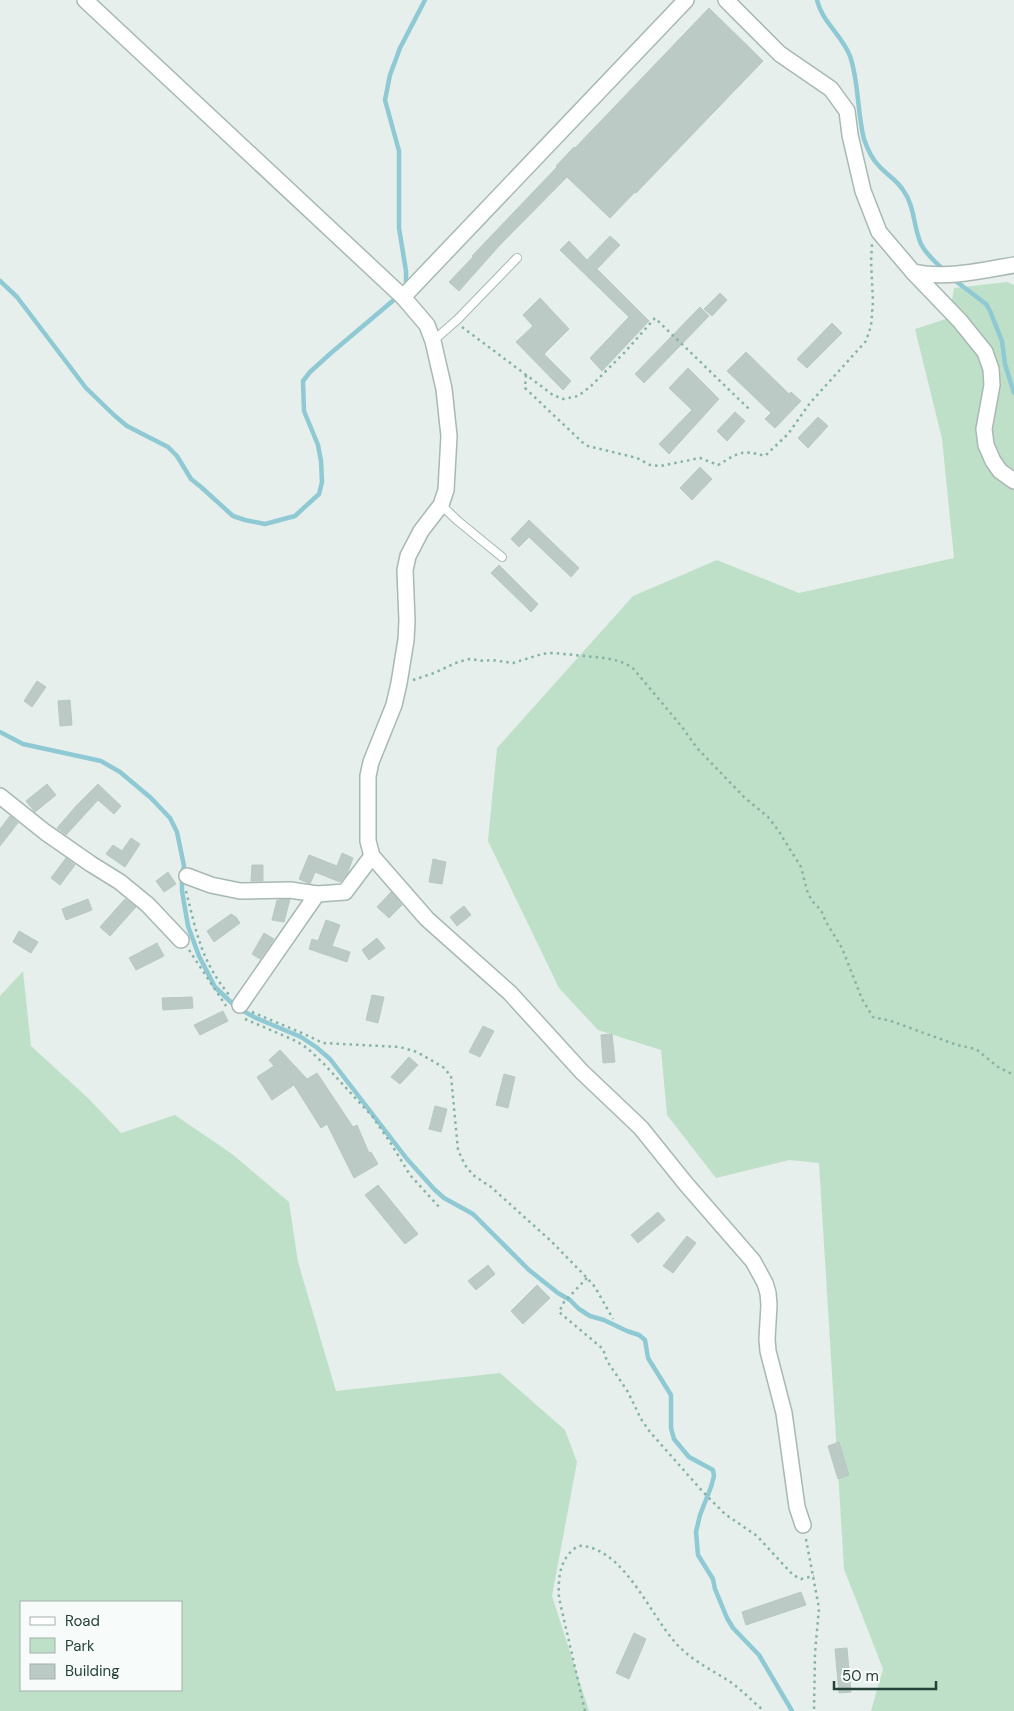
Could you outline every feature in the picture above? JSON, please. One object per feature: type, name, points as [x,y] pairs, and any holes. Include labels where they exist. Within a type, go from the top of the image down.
[{"type":"street","points":[[84,0],[403,297],[427,325],[440,364],[448,411],[449,436],[446,490],[441,505],[433,518],[421,531],[408,556],[405,570],[406,640],[399,683],[394,705],[371,762],[368,776],[368,841],[372,856],[427,919],[510,993],[582,1072],[641,1128],[686,1184],[753,1261],[766,1283],[768,1293],[769,1305],[766,1339],[784,1413],[798,1507],[803,1525]]},
{"type":"street","points":[[403,297],[686,0]]},
{"type":"street","points":[[726,0],[780,54],[831,89],[847,111],[850,135],[863,191],[879,232],[985,352],[992,369],[992,385],[984,429],[986,445],[993,462],[1000,471],[1014,481]]},
{"type":"street","points":[[913,272],[929,276],[948,275],[1014,265]]},
{"type":"street","points":[[0,796],[45,832],[120,882],[148,905],[181,940]]},
{"type":"street","points":[[187,876],[211,885],[240,891],[290,890],[317,894],[345,892],[372,856]]},
{"type":"street","points":[[235,1010],[317,894]]},
{"type":"lane","points":[[433,341],[517,258]]},
{"type":"lane","points":[[441,505],[458,522],[502,557]]},
{"type":"path","points":[[526,375],[525,388],[582,442],[600,450],[637,458],[660,466],[700,458],[718,465],[741,452],[751,452],[765,456],[788,434],[810,403],[866,341],[871,326],[873,302],[871,246],[879,232]]},
{"type":"path","points":[[455,321],[553,395],[563,399],[578,396],[590,387],[624,353],[654,318],[750,410]]},
{"type":"path","points":[[399,683],[417,680],[458,662],[470,659],[513,663],[542,654],[553,653],[605,658],[619,661],[632,667],[697,748],[778,830],[801,867],[808,894],[821,910],[842,948],[862,998],[872,1017],[891,1021],[957,1045],[976,1049],[998,1067],[1014,1075]]},
{"type":"path","points":[[187,876],[185,888],[203,955],[216,978],[229,995],[235,1010]]},
{"type":"path","points":[[181,940],[235,1010],[296,1041],[324,1063],[372,1116],[410,1175],[440,1208]]},
{"type":"path","points":[[235,1010],[252,1013],[323,1043],[400,1047],[417,1052],[443,1067],[451,1076],[458,1150],[465,1166],[473,1175],[491,1187],[551,1241],[595,1286],[614,1319]]},
{"type":"path","points":[[587,1278],[564,1302],[559,1312],[603,1349],[607,1361],[628,1392],[641,1419],[650,1432],[711,1501],[731,1519],[758,1536],[793,1575],[801,1579],[814,1576]]},
{"type":"path","points":[[803,1525],[819,1608],[815,1653],[814,1711]]},
{"type":"path","points":[[585,1711],[558,1581],[567,1555],[577,1546],[585,1546],[602,1552],[616,1564],[636,1587],[674,1640],[686,1652],[702,1665],[741,1690],[764,1711]]},
{"type":"green space","points":[[1007,282],[1014,285],[1014,1711],[871,1711],[883,1669],[844,1569],[819,1163],[789,1160],[716,1178],[667,1115],[661,1050],[598,1030],[559,988],[488,841],[497,748],[633,596],[717,560],[799,593],[954,558],[942,439],[915,329],[949,318],[954,288]]},
{"type":"green space","points":[[23,971],[31,1046],[88,1098],[121,1133],[175,1115],[232,1154],[289,1202],[298,1262],[336,1391],[500,1373],[565,1430],[577,1462],[552,1596],[589,1711],[0,1711],[0,996]]},
{"type":"building","points":[[709,8],[763,61],[610,218],[567,177],[499,246],[459,291],[449,282],[574,147]]},
{"type":"building","points":[[610,236],[620,245],[597,269],[649,321],[602,371],[590,358],[629,317],[560,250],[569,241],[587,260]]},
{"type":"building","points":[[720,293],[727,300],[712,316],[704,309]]},
{"type":"building","points":[[540,298],[569,329],[544,354],[571,381],[563,390],[516,342],[533,326],[523,315]]},
{"type":"building","points":[[700,307],[709,316],[644,383],[635,374]]},
{"type":"building","points":[[832,323],[842,333],[807,368],[797,359]]},
{"type":"building","points":[[746,352],[789,394],[791,392],[801,401],[775,428],[765,419],[771,413],[727,371]]},
{"type":"building","points":[[688,368],[719,399],[669,454],[659,444],[692,410],[669,388]]},
{"type":"building","points":[[735,412],[745,421],[727,441],[717,431]]},
{"type":"building","points":[[818,417],[828,426],[808,448],[798,438]]},
{"type":"building","points":[[700,467],[712,479],[692,500],[680,488]]},
{"type":"building","points":[[529,520],[579,568],[571,577],[529,537],[519,547],[511,539]]},
{"type":"building","points":[[499,565],[538,604],[531,612],[491,573]]},
{"type":"building","points":[[37,681],[46,687],[32,707],[24,701]]},
{"type":"building","points":[[70,700],[72,725],[60,726],[58,701]]},
{"type":"building","points":[[47,784],[56,795],[35,812],[26,801]]},
{"type":"building","points":[[98,784],[121,806],[114,814],[98,800],[66,835],[57,828]]},
{"type":"building","points":[[10,816],[18,823],[0,846],[0,829]]},
{"type":"building","points":[[131,838],[140,844],[125,867],[106,854],[113,845],[122,851]]},
{"type":"building","points":[[342,853],[353,858],[347,874],[340,882],[315,872],[310,884],[299,879],[309,855],[337,866]]},
{"type":"building","points":[[66,858],[75,865],[60,885],[51,878]]},
{"type":"building","points":[[433,859],[446,862],[442,884],[429,882]]},
{"type":"building","points":[[252,865],[263,865],[263,881],[251,881]]},
{"type":"building","points":[[168,872],[176,884],[164,892],[156,881]]},
{"type":"building","points":[[391,892],[402,905],[389,918],[377,907]]},
{"type":"building","points":[[88,899],[92,910],[66,920],[62,909]]},
{"type":"building","points":[[125,899],[136,907],[110,936],[100,927]]},
{"type":"building","points":[[290,899],[284,922],[272,920],[277,900]]},
{"type":"building","points":[[464,906],[471,915],[457,926],[450,917]]},
{"type":"building","points":[[231,914],[240,923],[214,942],[207,931]]},
{"type":"building","points":[[326,920],[340,925],[332,946],[350,952],[347,962],[309,949],[312,939],[318,941]]},
{"type":"building","points":[[19,931],[38,942],[31,953],[13,942]]},
{"type":"building","points":[[264,933],[274,939],[260,959],[252,954]]},
{"type":"building","points":[[377,938],[385,948],[369,960],[362,950]]},
{"type":"building","points":[[157,943],[164,956],[136,970],[129,958]]},
{"type":"building","points":[[372,995],[384,997],[378,1023],[366,1020]]},
{"type":"building","points":[[192,997],[193,1008],[163,1010],[162,998]]},
{"type":"building","points":[[223,1011],[228,1021],[200,1035],[194,1025]]},
{"type":"building","points":[[483,1026],[494,1031],[480,1057],[469,1052]]},
{"type":"building","points":[[612,1034],[615,1062],[603,1063],[601,1035]]},
{"type":"building","points":[[280,1050],[307,1079],[317,1073],[353,1127],[357,1125],[369,1153],[371,1152],[378,1164],[354,1178],[327,1124],[321,1128],[294,1085],[272,1100],[257,1077],[274,1066],[269,1060]]},
{"type":"building","points":[[409,1057],[418,1065],[400,1084],[391,1077]]},
{"type":"building","points":[[504,1074],[515,1077],[508,1108],[496,1105]]},
{"type":"building","points":[[435,1106],[447,1109],[441,1132],[429,1129]]},
{"type":"building","points":[[378,1185],[418,1234],[405,1244],[365,1195]]},
{"type":"building","points":[[658,1212],[665,1220],[638,1243],[631,1235]]},
{"type":"building","points":[[687,1236],[696,1243],[673,1273],[663,1266]]},
{"type":"building","points":[[488,1265],[495,1274],[476,1290],[468,1281]]},
{"type":"building","points":[[537,1285],[550,1298],[523,1324],[511,1311]]},
{"type":"building","points":[[839,1442],[849,1475],[838,1479],[828,1446]]},
{"type":"building","points":[[801,1592],[806,1605],[746,1625],[742,1612]]},
{"type":"building","points":[[634,1633],[646,1639],[629,1679],[616,1673]]},
{"type":"building","points":[[847,1648],[851,1692],[839,1693],[835,1649]]},
{"type":"waterway","points":[[406,283],[406,271],[399,228],[399,151],[385,100],[390,75],[400,48],[425,0]]},
{"type":"waterway","points":[[817,0],[823,15],[842,41],[850,56],[855,76],[862,129],[868,150],[876,163],[901,186],[910,203],[921,244],[928,255],[944,270]]},
{"type":"waterway","points":[[953,279],[986,304],[990,311],[1002,341],[1005,364],[1014,393]]},
{"type":"waterway","points":[[0,281],[17,297],[86,388],[115,416],[127,426],[168,447],[177,456],[191,479],[233,516],[265,524],[295,516],[319,494],[322,482],[321,461],[318,445],[304,411],[303,381],[331,353],[395,299]]},
{"type":"waterway","points":[[0,732],[23,744],[101,761],[120,772],[151,798],[170,818],[177,832],[184,866],[182,891],[188,926],[199,956],[215,987],[236,1007],[256,1018],[301,1037],[330,1059],[407,1159],[434,1189],[444,1198],[473,1214],[529,1270],[590,1316],[639,1335],[645,1340],[648,1358],[671,1395],[671,1428],[674,1439],[689,1457],[713,1470],[714,1476],[711,1487],[700,1515],[696,1532],[698,1555],[713,1579],[715,1589],[733,1628],[759,1655],[792,1711]]}]
